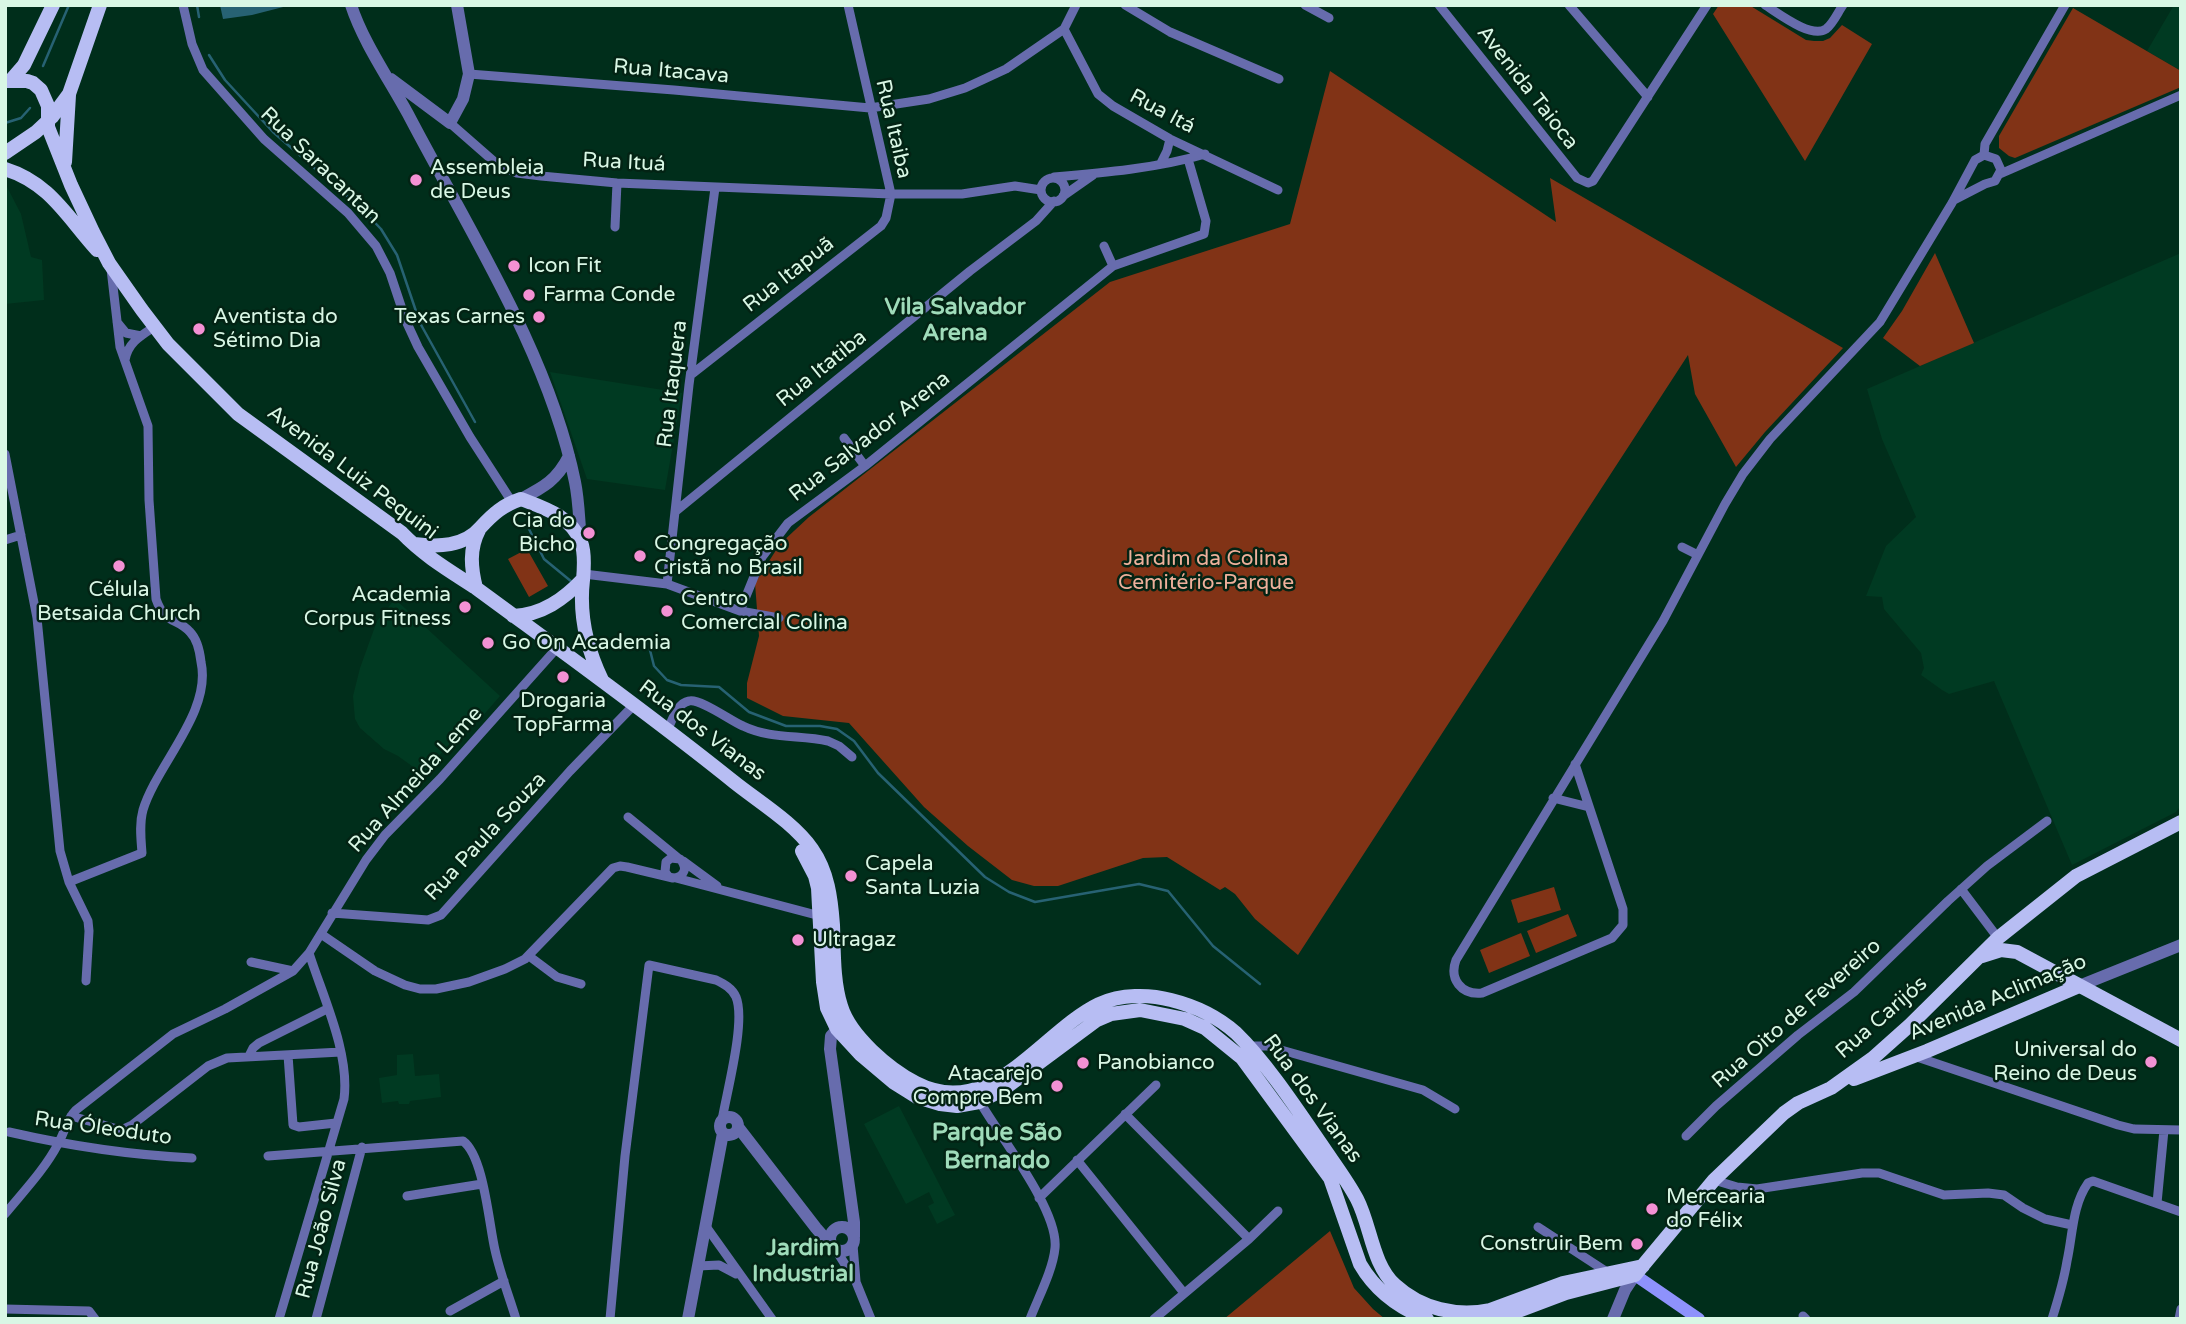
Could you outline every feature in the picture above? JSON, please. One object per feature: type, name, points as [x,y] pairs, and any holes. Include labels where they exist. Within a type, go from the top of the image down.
[{"type":"main road","points":[[8,80],[24,65],[53,5]]},
{"type":"main road","points":[[66,174],[65,142],[69,94],[100,5]]},
{"type":"main road","name":"Avenida Luiz Pequini","points":[[8,80],[27,80],[38,87],[48,106],[46,122],[66,174],[110,265]]},
{"type":"main road","points":[[5,153],[46,122],[69,94]]},
{"type":"main road","name":"Avenida Luiz Pequini","points":[[5,169],[40,186],[53,197],[110,265],[154,327],[232,409],[402,533],[437,563],[476,588],[602,681]]},
{"type":"main road","points":[[476,588],[471,566],[474,541],[488,518],[516,501],[555,513],[582,542]]},
{"type":"main road","points":[[413,544],[441,547],[463,540],[480,529]]},
{"type":"main road","name":"Rua dos Vianas","points":[[582,542],[587,645],[602,681],[703,756],[791,828],[815,876],[826,917],[827,1008],[842,1024],[861,1055],[893,1082],[917,1097],[957,1106],[976,1096],[1101,1003],[1143,995],[1182,1003],[1210,1015],[1234,1032],[1301,1114],[1355,1195],[1385,1273],[1394,1285],[1417,1300],[1448,1316],[1466,1314],[1490,1310],[1563,1283],[1607,1272],[1639,1271]]},
{"type":"main road","points":[[513,616],[531,614],[553,604],[566,596],[584,577]]},
{"type":"main road","name":"Rua Carijós","points":[[1639,1271],[1714,1180],[1784,1113],[1798,1103],[1831,1088],[1873,1058],[1910,1026],[1998,938],[2076,876],[2181,822]]},
{"type":"main road","points":[[2017,951],[2014,937],[2022,918]]},
{"type":"main road","points":[[1980,956],[2001,950],[2017,951],[2181,1040]]},
{"type":"main road","name":"Avenida Aclimação","points":[[1831,1088],[2079,986]]},
{"type":"main road","name":"Rua dos Vianas","points":[[976,1096],[1004,1089],[1097,1020],[1111,1014],[1140,1010],[1185,1019],[1205,1028],[1242,1058],[1330,1178],[1366,1275],[1391,1299],[1422,1318]]},
{"type":"main road","points":[[1910,1026],[1921,1053]]},
{"type":"main road","points":[[1497,1319],[1566,1293],[1639,1271],[1693,1317]]},
{"type":"street","name":"Rua Saracantan","points":[[183,5],[196,56],[203,70],[264,139],[348,213],[376,246],[390,273],[418,347],[470,437],[516,501]]},
{"type":"street","name":"Rua dos Vianas","points":[[351,5],[357,22],[533,352],[569,456],[577,494],[582,542]]},
{"type":"street","points":[[450,123],[463,99],[469,74],[457,5]]},
{"type":"street","name":"Rua Itaiba","points":[[848,5],[891,194],[961,194],[1015,186],[1041,190]]},
{"type":"street","points":[[1064,29],[1076,5]]},
{"type":"street","points":[[1125,5],[1184,39],[1279,79]]},
{"type":"street","points":[[1305,5],[1329,18]]},
{"type":"street","name":"Avenida Taioca","points":[[1439,5],[1577,178],[1588,183],[1593,181],[1648,97]]},
{"type":"street","points":[[1569,5],[1648,97],[1707,5]]},
{"type":"street","points":[[1765,5],[1806,29],[1819,32],[1830,26],[1843,5]]},
{"type":"street","points":[[1984,155],[1985,144],[2064,5]]},
{"type":"street","name":"Rua Itacava","points":[[469,74],[870,108],[929,99],[965,88],[1006,69],[1064,29]]},
{"type":"street","name":"Rua Itá","points":[[1064,29],[1098,94],[1113,106],[1170,139],[1278,190]]},
{"type":"street","name":"Rua Ituá","points":[[388,77],[450,123],[498,165],[517,173],[617,183],[891,194]]},
{"type":"street","points":[[1954,200],[1995,181],[2000,174],[2181,95]]},
{"type":"street","points":[[1161,163],[1170,139]]},
{"type":"street","points":[[1015,186],[1050,178],[1095,174],[1188,159],[1205,154]]},
{"type":"street","points":[[1575,764],[1623,909],[1623,925],[1612,939],[1482,993],[1468,993],[1457,983],[1454,976],[1452,968],[1455,960],[1553,798],[1656,633],[1726,503],[1757,455],[1880,322],[1954,200],[1975,160],[1984,155],[1996,159],[2000,174]]},
{"type":"street","name":"Rua Salvador Arena","points":[[740,611],[762,558],[788,523],[865,466],[1113,266],[1204,234],[1206,221],[1188,159]]},
{"type":"street","points":[[1972,169],[1977,181],[1985,184]]},
{"type":"street","name":"Rua Itatiba","points":[[676,511],[970,271],[1036,221],[1058,199],[1095,174]]},
{"type":"street","points":[[1050,178],[1064,185],[1058,199],[1045,199],[1041,190],[1041,186],[1050,178]]},
{"type":"street","points":[[615,227],[617,183]]},
{"type":"street","name":"Rua Itaquera","points":[[667,584],[715,188]]},
{"type":"street","name":"Rua Itapuã","points":[[692,374],[881,226],[886,218],[891,194]]},
{"type":"street","points":[[1104,246],[1113,266]]},
{"type":"street","points":[[69,882],[142,853],[143,809],[182,737],[200,697],[203,680],[199,650],[190,632],[164,614],[156,599],[149,500],[148,426],[120,347],[110,265]]},
{"type":"street","points":[[115,314],[120,304],[133,298]]},
{"type":"street","points":[[115,314],[124,331],[130,335],[141,336]]},
{"type":"street","points":[[125,362],[129,347],[154,327]]},
{"type":"street","points":[[844,438],[865,466]]},
{"type":"street","points":[[5,454],[37,618],[60,852],[69,882],[88,921],[86,981]]},
{"type":"street","points":[[516,501],[538,491],[560,473],[569,456]]},
{"type":"street","points":[[5,540],[21,534]]},
{"type":"street","points":[[1682,547],[1698,555]]},
{"type":"street","points":[[584,577],[667,584],[740,611],[779,618]]},
{"type":"street","name":"Rua Almeida Leme","points":[[5,1214],[60,1140],[69,1119],[173,1034],[293,971],[309,953],[332,913],[385,835],[557,648]]},
{"type":"street","points":[[667,731],[680,706],[684,702],[695,701],[758,733],[828,741],[852,757]]},
{"type":"street","name":"Rua Paula Souza","points":[[332,913],[428,920],[441,915],[570,771],[633,706]]},
{"type":"street","points":[[1553,798],[1589,807]]},
{"type":"street","points":[[628,817],[721,889]]},
{"type":"street","name":"Rua Oito de Fevereiro","points":[[1686,1136],[1716,1106],[1798,1035],[1854,992],[1987,866],[2047,821]]},
{"type":"street","points":[[668,859],[680,859],[685,869],[682,875],[673,877],[665,872],[664,865],[668,859]]},
{"type":"street","points":[[320,934],[376,971],[405,985],[436,989],[470,982],[529,956],[613,869],[620,866],[826,917]]},
{"type":"street","points":[[1961,889],[1998,938]]},
{"type":"street","name":"Avenida Aclimação","points":[[2079,986],[2181,945]]},
{"type":"street","points":[[279,1319],[344,1099],[346,1084],[341,1052],[309,953]]},
{"type":"street","points":[[529,956],[557,977],[581,984]]},
{"type":"street","points":[[251,962],[293,971]]},
{"type":"street","points":[[610,1319],[625,1156],[649,965],[725,984],[733,990],[737,998],[740,1021],[688,1319]]},
{"type":"street","points":[[249,1056],[259,1043],[327,1009]]},
{"type":"street","points":[[842,1024],[831,1036],[830,1049],[854,1222],[856,1282]]},
{"type":"street","points":[[1247,1046],[1267,1046],[1423,1090],[1455,1109]]},
{"type":"street","points":[[69,1119],[116,1130],[126,1129],[208,1066],[227,1058],[341,1052]]},
{"type":"street","points":[[1921,1053],[2118,1125],[2134,1129],[2181,1130]]},
{"type":"street","points":[[288,1055],[293,1125],[335,1125]]},
{"type":"street","points":[[1039,1198],[1156,1085]]},
{"type":"street","points":[[976,1096],[1016,1155],[1052,1225],[1055,1247],[1030,1319]]},
{"type":"street","points":[[1125,1114],[1249,1239]]},
{"type":"street","points":[[722,1127],[728,1135],[733,1134],[738,1127],[833,1247],[856,1282],[871,1319]]},
{"type":"street","points":[[2157,1203],[2164,1130]]},
{"type":"street","name":"Rua Óleoduto","points":[[9,1132],[133,1154],[192,1158]]},
{"type":"street","points":[[268,1156],[329,1147],[463,1141],[471,1150],[482,1184],[494,1249],[516,1319]]},
{"type":"street","name":"Rua João Silva","points":[[316,1319],[362,1147]]},
{"type":"street","points":[[1077,1160],[1184,1293]]},
{"type":"street","points":[[1714,1180],[1737,1187],[1758,1189],[1862,1172],[1879,1173],[1944,1195],[2004,1195],[2023,1209],[2045,1219],[2072,1224]]},
{"type":"street","points":[[2052,1319],[2066,1266],[2072,1224],[2086,1184],[2093,1181],[2181,1212]]},
{"type":"street","points":[[407,1196],[482,1184]]},
{"type":"street","points":[[850,1198],[839,1227],[830,1237],[833,1247],[844,1252],[854,1241]]},
{"type":"street","points":[[1154,1319],[1278,1211]]},
{"type":"street","points":[[805,1212],[820,1223],[850,1230],[854,1241]]},
{"type":"street","points":[[705,1224],[772,1319]]},
{"type":"street","points":[[1538,1227],[1607,1272]]},
{"type":"street","points":[[698,1266],[719,1265],[740,1276]]},
{"type":"street","points":[[1613,1319],[1625,1290],[1639,1271]]},
{"type":"street","points":[[450,1311],[504,1281]]},
{"type":"street","points":[[5,1309],[89,1311],[95,1319]]},
{"type":"street","points":[[2179,1319],[2181,1309]]},
{"type":"shaded area","points":[[2174,5],[2181,5],[2181,71],[2147,51]]},
{"type":"shaded area","points":[[5,183],[21,214],[31,257],[42,260],[44,300],[5,304]]},
{"type":"shaded area","points":[[2181,253],[2179,808],[2176,812],[2072,865],[1994,681],[1949,694],[1942,690],[1921,675],[1924,668],[1921,653],[1884,609],[1882,597],[1866,596],[1886,546],[1916,517],[1882,439],[1867,389]]},
{"type":"shaded area","points":[[550,372],[682,393],[665,490],[587,479]]},
{"type":"shaded area","points":[[395,599],[500,696],[480,719],[459,733],[423,774],[384,749],[360,728],[355,719],[353,696],[360,668],[377,621]]},
{"type":"shaded area","points":[[413,1054],[415,1076],[439,1074],[441,1097],[410,1101],[409,1104],[399,1104],[398,1101],[382,1103],[379,1078],[397,1075],[397,1055]]},
{"type":"shaded area","points":[[899,1106],[955,1215],[937,1224],[928,1206],[934,1203],[929,1192],[906,1204],[864,1124]]},
{"type":"green space","points":[[1719,5],[1749,5],[1806,40],[1823,41],[1830,38],[1842,25],[1872,44],[1805,161],[1713,14]]},
{"type":"green space","points":[[2073,8],[2181,71],[2181,87],[2015,158],[2009,156],[1999,148],[1999,136]]},
{"type":"green space","name":"Jardim da Colina Cemitério-Parque","points":[[1330,71],[1556,222],[1550,178],[1843,348],[1736,467],[1695,394],[1688,355],[1298,955],[1255,919],[1235,894],[1225,887],[1220,890],[1167,857],[1143,858],[1058,886],[1034,886],[1012,880],[924,807],[849,723],[783,716],[747,698],[747,683],[759,636],[755,583],[780,544],[809,517],[1110,282],[1290,224]]},
{"type":"green space","points":[[1935,253],[1974,343],[1920,366],[1883,338],[1902,311]]},
{"type":"green space","points":[[527,549],[548,586],[529,597],[508,559]]},
{"type":"green space","points":[[1554,887],[1561,910],[1518,923],[1511,900]]},
{"type":"green space","points":[[1568,914],[1577,936],[1536,953],[1527,931]]},
{"type":"green space","points":[[1521,933],[1530,956],[1489,973],[1480,950]]},
{"type":"green space","points":[[1330,1231],[1354,1288],[1385,1319],[1224,1319]]},
{"type":"water","points":[[220,5],[291,5],[223,19]]},
{"type":"waterway","points":[[43,66],[69,5]]},
{"type":"waterway","points":[[197,5],[199,17]]},
{"type":"waterway","points":[[209,55],[225,80],[273,132],[362,209],[381,229],[397,255],[420,323],[475,422]]},
{"type":"waterway","points":[[5,123],[21,118],[30,108]]},
{"type":"waterway","points":[[529,529],[544,559],[572,582]]},
{"type":"waterway","points":[[648,642],[654,666],[667,680],[681,685],[719,687],[749,712],[786,726],[837,729],[854,741],[878,773],[985,877],[1009,892],[1035,902],[1139,884],[1168,891],[1213,946],[1260,984]]},
{"type":"place","name":"Assembleia de Deus","points":[[416,180]]},
{"type":"place","name":"Icon Fit","points":[[514,266]]},
{"type":"place","name":"Farma Conde","points":[[529,295]]},
{"type":"place","name":"Texas Carnes","points":[[539,317]]},
{"type":"place","name":"Aventista do Sétimo Dia","points":[[199,329]]},
{"type":"place","name":"Cia do Bicho","points":[[589,533]]},
{"type":"place","name":"Congregação Cristã no Brasil","points":[[640,556]]},
{"type":"place","name":"Célula Betsaida Church","points":[[119,566]]},
{"type":"place","name":"Academia Corpus Fitness","points":[[465,607]]},
{"type":"place","name":"Centro Comercial Colina","points":[[667,611]]},
{"type":"place","name":"Go On Academia","points":[[488,643]]},
{"type":"place","name":"Drogaria TopFarma","points":[[563,677]]},
{"type":"place","name":"Capela Santa Luzia","points":[[851,876]]},
{"type":"place","name":"Ultragaz","points":[[798,940]]},
{"type":"place","name":"Universal do Reino de Deus","points":[[2151,1062]]},
{"type":"place","name":"Panobianco","points":[[1083,1063]]},
{"type":"place","name":"Atacarejo Compre Bem","points":[[1057,1086]]},
{"type":"place","name":"Mercearia do Félix","points":[[1652,1209]]},
{"type":"place","name":"Construir Bem","points":[[1637,1244]]},
{"type":"district","name":"Vila Salvador Arena","points":[[955,321]]},
{"type":"district","name":"Parque São Bernardo","points":[[997,1148]]},
{"type":"district","name":"Jardim Industrial","points":[[803,1262]]}]
